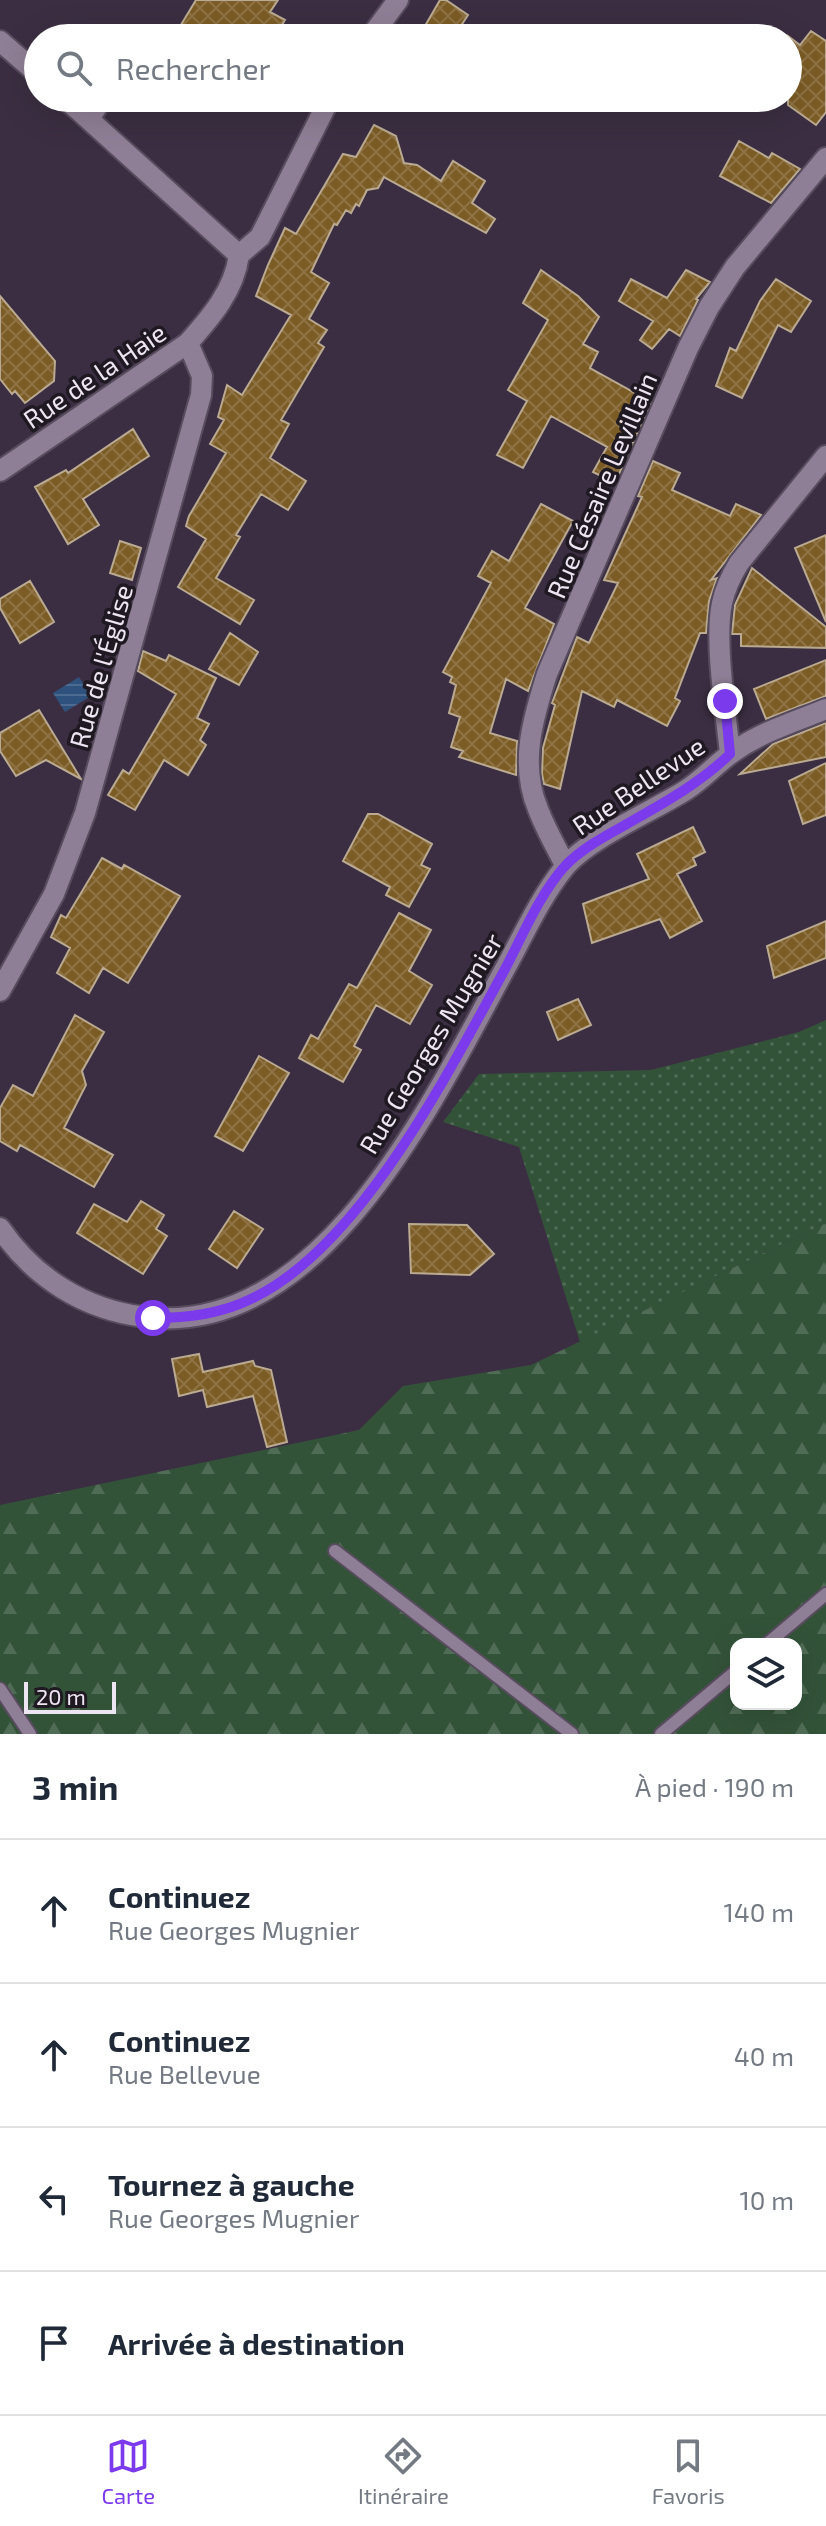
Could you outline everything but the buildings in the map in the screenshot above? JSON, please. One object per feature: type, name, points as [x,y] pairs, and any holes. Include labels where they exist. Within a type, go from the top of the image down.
[{"type":"street","points":[[380,24],[398,0]]},
{"type":"street","points":[[0,41],[24,62]]},
{"type":"street","points":[[81,112],[239,255],[260,237],[323,112]]},
{"type":"street","name":"Rue Césaire Levillain","points":[[565,865],[537,807],[528,763],[534,715],[547,674],[688,348],[709,307],[735,267],[826,158]]},
{"type":"street","name":"Rue de la Haie","points":[[0,471],[188,343],[212,315],[236,273],[239,255]]},
{"type":"street","name":"Rue de l'Église","points":[[0,991],[54,894],[85,813],[201,395],[202,376],[188,343]]},
{"type":"street","points":[[730,754],[720,632],[721,605],[728,583],[739,563],[826,456]]},
{"type":"street","name":"Rue Bellevue","points":[[565,865],[600,839],[687,789],[755,737],[826,709]]},
{"type":"street","name":"Rue Georges Mugnier","points":[[0,1228],[25,1259],[65,1292],[129,1315],[182,1318],[207,1314],[255,1298],[279,1283],[346,1221],[406,1142],[565,865]]},
{"type":"lane","points":[[92,122],[98,112]]},
{"type":"lane","points":[[335,1551],[572,1734]]},
{"type":"lane","points":[[774,1638],[826,1594]]},
{"type":"lane","points":[[661,1734],[730,1676]]},
{"type":"lane","points":[[0,1689],[30,1734]]},
{"type":"green space","points":[[826,1020],[826,1223],[580,1342],[519,1147],[443,1122],[479,1074],[651,1070],[799,1032]]},
{"type":"green space","points":[[826,1223],[826,1734],[0,1734],[0,1505],[359,1430],[403,1386],[531,1365]]},
{"type":"water","points":[[79,677],[91,696],[65,712],[53,693]]},
{"type":"route","points":[[153,1318],[207,1314],[255,1298],[304,1263],[346,1221],[406,1142],[565,865],[600,839],[687,789],[730,754],[725,701]]}]
